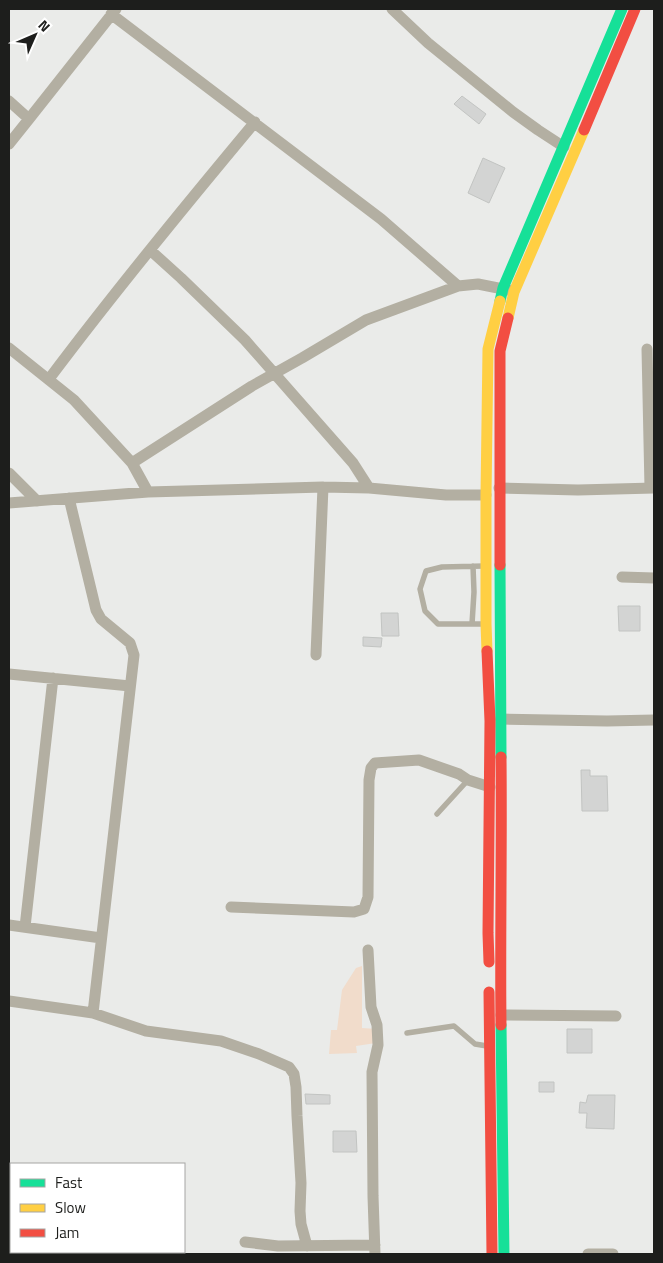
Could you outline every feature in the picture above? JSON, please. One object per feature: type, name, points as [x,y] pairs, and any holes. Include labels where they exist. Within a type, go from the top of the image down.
[{"type":"main road","points":[[492,1254],[488,933],[490,721],[486,624],[488,349],[508,290],[564,147],[622,9]]},
{"type":"main road","points":[[504,1254],[500,950],[502,837],[499,488],[500,351],[508,290],[575,151],[635,9]]},
{"type":"main road","points":[[490,838],[502,837]]},
{"type":"street","points":[[392,9],[428,43],[513,112],[564,147]]},
{"type":"street","points":[[9,144],[113,11],[381,219],[458,286]]},
{"type":"street","points":[[9,101],[29,119]]},
{"type":"street","points":[[49,379],[89,325],[255,122]]},
{"type":"street","points":[[150,250],[182,278],[245,340],[347,456],[369,488]]},
{"type":"street","points":[[132,463],[252,386],[366,320],[458,286],[478,284],[508,290]]},
{"type":"street","points":[[9,348],[74,400],[132,463],[148,492]]},
{"type":"street","points":[[499,488],[578,490],[652,488],[647,349]]},
{"type":"street","points":[[9,473],[37,501]]},
{"type":"street","points":[[9,503],[148,492],[323,487],[369,488],[446,495],[486,495]]},
{"type":"street","points":[[316,655],[323,487]]},
{"type":"street","points":[[69,498],[96,610],[101,619],[130,643],[134,655],[93,1013]]},
{"type":"street","points":[[622,577],[654,578]]},
{"type":"street","points":[[9,674],[130,686]]},
{"type":"street","points":[[25,927],[53,678]]},
{"type":"street","points":[[501,719],[607,722],[654,720]]},
{"type":"street","points":[[231,907],[354,912],[364,909],[368,897],[369,780],[370,768],[375,763],[419,760],[490,787]]},
{"type":"street","points":[[9,925],[101,938]]},
{"type":"street","points":[[245,1242],[278,1246],[375,1250],[372,1072],[378,1045],[377,1025],[371,1007],[368,950]]},
{"type":"street","points":[[9,1001],[93,1013],[146,1031],[221,1041],[267,1057],[292,1070],[296,1087],[301,1224],[307,1246]]},
{"type":"street","points":[[501,1016],[616,1016]]},
{"type":"street","points":[[588,1254],[614,1254]]},
{"type":"lane","points":[[472,624],[473,566]]},
{"type":"lane","points":[[486,566],[442,567],[426,571],[420,589],[425,611],[438,624],[486,624]]},
{"type":"lane","points":[[474,592],[500,593]]},
{"type":"lane","points":[[436,814],[468,780]]},
{"type":"lane","points":[[407,1033],[454,1026],[475,1044],[490,1046]]},
{"type":"shaded area","points":[[362,966],[362,1028],[377,1029],[376,1043],[356,1046],[357,1053],[329,1054],[331,1030],[337,1030],[342,990],[356,968]]},
{"type":"building","points":[[462,96],[486,114],[479,124],[454,104]]},
{"type":"building","points":[[483,158],[505,168],[489,203],[468,193]]},
{"type":"building","points":[[618,606],[640,606],[640,631],[619,631]]},
{"type":"building","points":[[381,613],[398,613],[399,636],[382,636]]},
{"type":"building","points":[[363,637],[382,638],[381,647],[363,646]]},
{"type":"building","points":[[581,770],[590,770],[590,776],[607,776],[608,811],[582,811]]},
{"type":"building","points":[[567,1029],[592,1029],[592,1053],[567,1053]]},
{"type":"building","points":[[539,1082],[554,1082],[554,1092],[539,1092]]},
{"type":"building","points":[[305,1094],[330,1095],[330,1104],[306,1104]]},
{"type":"building","points":[[588,1095],[615,1095],[614,1129],[586,1128],[587,1113],[579,1113],[580,1102],[586,1103]]},
{"type":"building","points":[[333,1131],[356,1131],[357,1152],[333,1152]]},
{"type":"traffic: fast","points":[[500,301],[503,288],[622,9]]},
{"type":"traffic: fast","points":[[500,565],[501,757]]},
{"type":"traffic: fast","points":[[501,1025],[504,1254]]},
{"type":"traffic: slow","points":[[508,318],[514,292],[584,130]]},
{"type":"traffic: slow","points":[[487,651],[486,495],[488,349],[500,301]]},
{"type":"traffic: jam","points":[[584,130],[635,9]]},
{"type":"traffic: jam","points":[[500,565],[500,351],[508,318]]},
{"type":"traffic: jam","points":[[487,651],[490,721],[489,962]]},
{"type":"traffic: jam","points":[[501,757],[501,1025]]},
{"type":"traffic: jam","points":[[489,992],[492,1254]]}]
